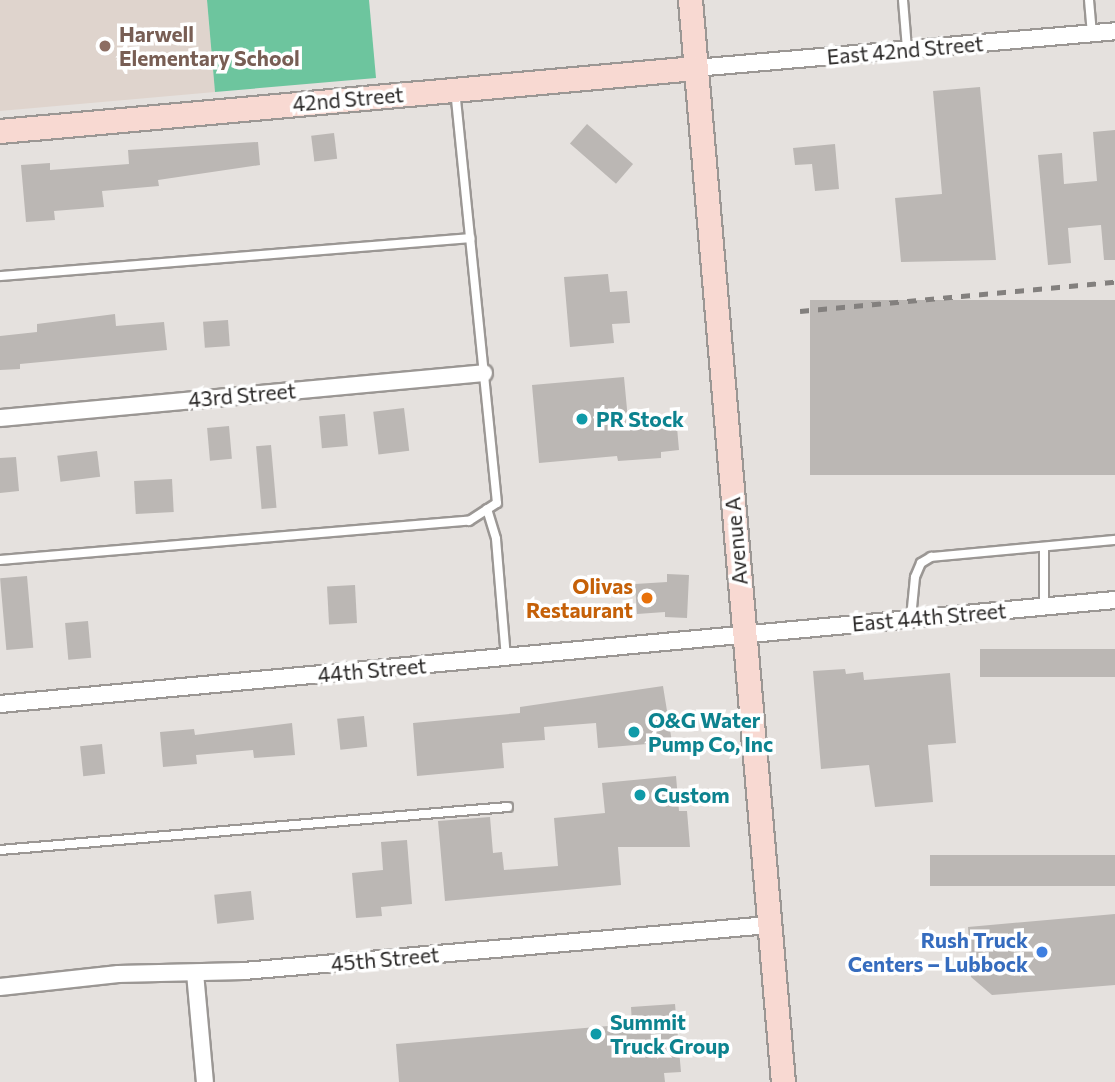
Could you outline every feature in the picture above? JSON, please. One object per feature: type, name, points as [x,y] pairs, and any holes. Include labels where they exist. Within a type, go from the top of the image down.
[{"type":"main road","name":"Avenue A","points":[[690,0],[783,1082]]},
{"type":"main road","name":"42nd Street","points":[[0,131],[695,68]]},
{"type":"street","name":"East 42nd Street","points":[[695,68],[1115,31]]},
{"type":"street","name":"43rd Street","points":[[0,418],[484,373]]},
{"type":"street","name":"East 44th Street","points":[[744,637],[911,618],[1115,600]]},
{"type":"street","name":"44th Street","points":[[0,704],[744,637]]},
{"type":"street","name":"45th Street","points":[[0,987],[118,974],[195,973],[769,925]]},
{"type":"street","points":[[195,973],[205,1082]]},
{"type":"lane","points":[[903,0],[907,50]]},
{"type":"lane","points":[[1089,0],[1092,33]]},
{"type":"lane","points":[[0,560],[469,521],[497,503],[496,464],[454,90]]},
{"type":"lane","points":[[0,276],[470,238]]},
{"type":"lane","points":[[487,509],[496,539],[506,658]]},
{"type":"lane","points":[[911,618],[915,577],[921,563],[931,557],[1115,540]]},
{"type":"lane","points":[[1044,547],[1044,606]]},
{"type":"lane","points":[[0,850],[508,807]]},
{"type":"shaded area","name":"Harwell Elementary School","points":[[0,0],[207,0],[215,92],[0,111]]},
{"type":"green space","points":[[207,0],[369,0],[376,78],[215,92]]},
{"type":"building","points":[[980,87],[996,260],[901,262],[895,198],[942,194],[933,91]]},
{"type":"building","points":[[587,124],[633,164],[616,184],[570,144]]},
{"type":"building","points":[[1115,130],[1115,260],[1104,260],[1101,225],[1068,228],[1071,263],[1048,265],[1038,155],[1062,153],[1064,184],[1097,181],[1093,132]]},
{"type":"building","points":[[334,133],[337,159],[314,162],[311,136]]},
{"type":"building","points":[[258,142],[260,165],[158,180],[159,186],[102,191],[104,207],[54,211],[55,220],[26,222],[21,165],[50,163],[50,170],[129,164],[128,150]]},
{"type":"building","points":[[835,144],[839,189],[815,191],[812,164],[795,165],[793,148]]},
{"type":"building","points":[[608,274],[610,292],[627,291],[630,323],[612,324],[614,343],[570,347],[564,277]]},
{"type":"building","points":[[810,300],[1115,300],[1115,475],[810,475]]},
{"type":"building","points":[[115,314],[116,326],[164,322],[167,350],[20,364],[20,369],[0,370],[0,336],[37,332],[37,324]]},
{"type":"building","points":[[228,320],[230,346],[205,348],[203,322]]},
{"type":"building","name":"PR Stock","points":[[624,377],[628,420],[676,416],[679,450],[661,452],[661,458],[618,461],[617,456],[539,463],[532,385]]},
{"type":"building","points":[[404,408],[409,451],[378,454],[373,412]]},
{"type":"building","points":[[345,414],[348,446],[322,448],[319,416]]},
{"type":"building","points":[[229,426],[232,459],[210,461],[207,428]]},
{"type":"building","points":[[271,445],[276,508],[262,509],[256,446]]},
{"type":"building","points":[[97,451],[100,477],[60,482],[57,456]]},
{"type":"building","points":[[16,457],[19,491],[0,493],[0,458]]},
{"type":"building","points":[[172,479],[174,512],[136,514],[134,481]]},
{"type":"building","points":[[667,574],[689,575],[687,618],[665,617],[665,612],[637,614],[635,584],[667,582]]},
{"type":"building","points":[[27,576],[33,648],[6,650],[0,578]]},
{"type":"building","points":[[355,585],[357,623],[329,624],[327,586]]},
{"type":"building","points":[[88,621],[91,658],[68,660],[65,623]]},
{"type":"building","points":[[980,649],[1115,649],[1115,677],[980,677]]},
{"type":"building","points":[[845,669],[846,674],[863,672],[864,680],[950,673],[956,743],[928,745],[933,802],[875,807],[869,765],[821,769],[813,671]]},
{"type":"building","points":[[663,686],[672,742],[598,748],[596,723],[544,727],[545,740],[502,743],[504,768],[417,776],[413,723],[520,713],[520,707]]},
{"type":"building","points":[[364,716],[367,747],[340,750],[337,719]]},
{"type":"building","points":[[292,723],[295,755],[254,758],[253,750],[196,755],[197,764],[163,767],[160,732],[194,729],[195,735]]},
{"type":"building","points":[[102,744],[105,774],[83,776],[80,746]]},
{"type":"building","points":[[676,776],[679,811],[687,811],[690,847],[618,847],[621,885],[445,901],[438,821],[490,817],[493,853],[502,852],[504,870],[558,866],[554,818],[605,813],[602,783]]},
{"type":"building","points":[[407,840],[412,904],[381,907],[382,916],[356,918],[352,873],[383,870],[381,842]]},
{"type":"building","points":[[930,855],[1115,855],[1115,886],[930,886]]},
{"type":"building","points":[[251,891],[254,920],[217,924],[214,895]]},
{"type":"building","name":"Rush Truck Centers – Lubbock","points":[[1115,914],[1115,985],[992,995],[971,977],[968,927]]},
{"type":"building","name":"Summit Truck Group","points":[[675,1004],[681,1072],[664,1073],[665,1082],[399,1082],[396,1044],[632,1024],[631,1007]]},
{"type":"railway","points":[[800,311],[1115,282]]},
{"type":"place","name":"Harwell Elementary School","points":[[105,46]]},
{"type":"place","name":"PR Stock","points":[[582,419]]},
{"type":"place","name":"Olivas Restaurant","points":[[647,598]]},
{"type":"place","name":"O&G Water Pump Co, Inc","points":[[634,732]]},
{"type":"place","name":"Custom","points":[[640,795]]},
{"type":"place","name":"Rush Truck Centers – Lubbock","points":[[1042,952]]},
{"type":"place","name":"Summit Truck Group","points":[[596,1034]]}]
